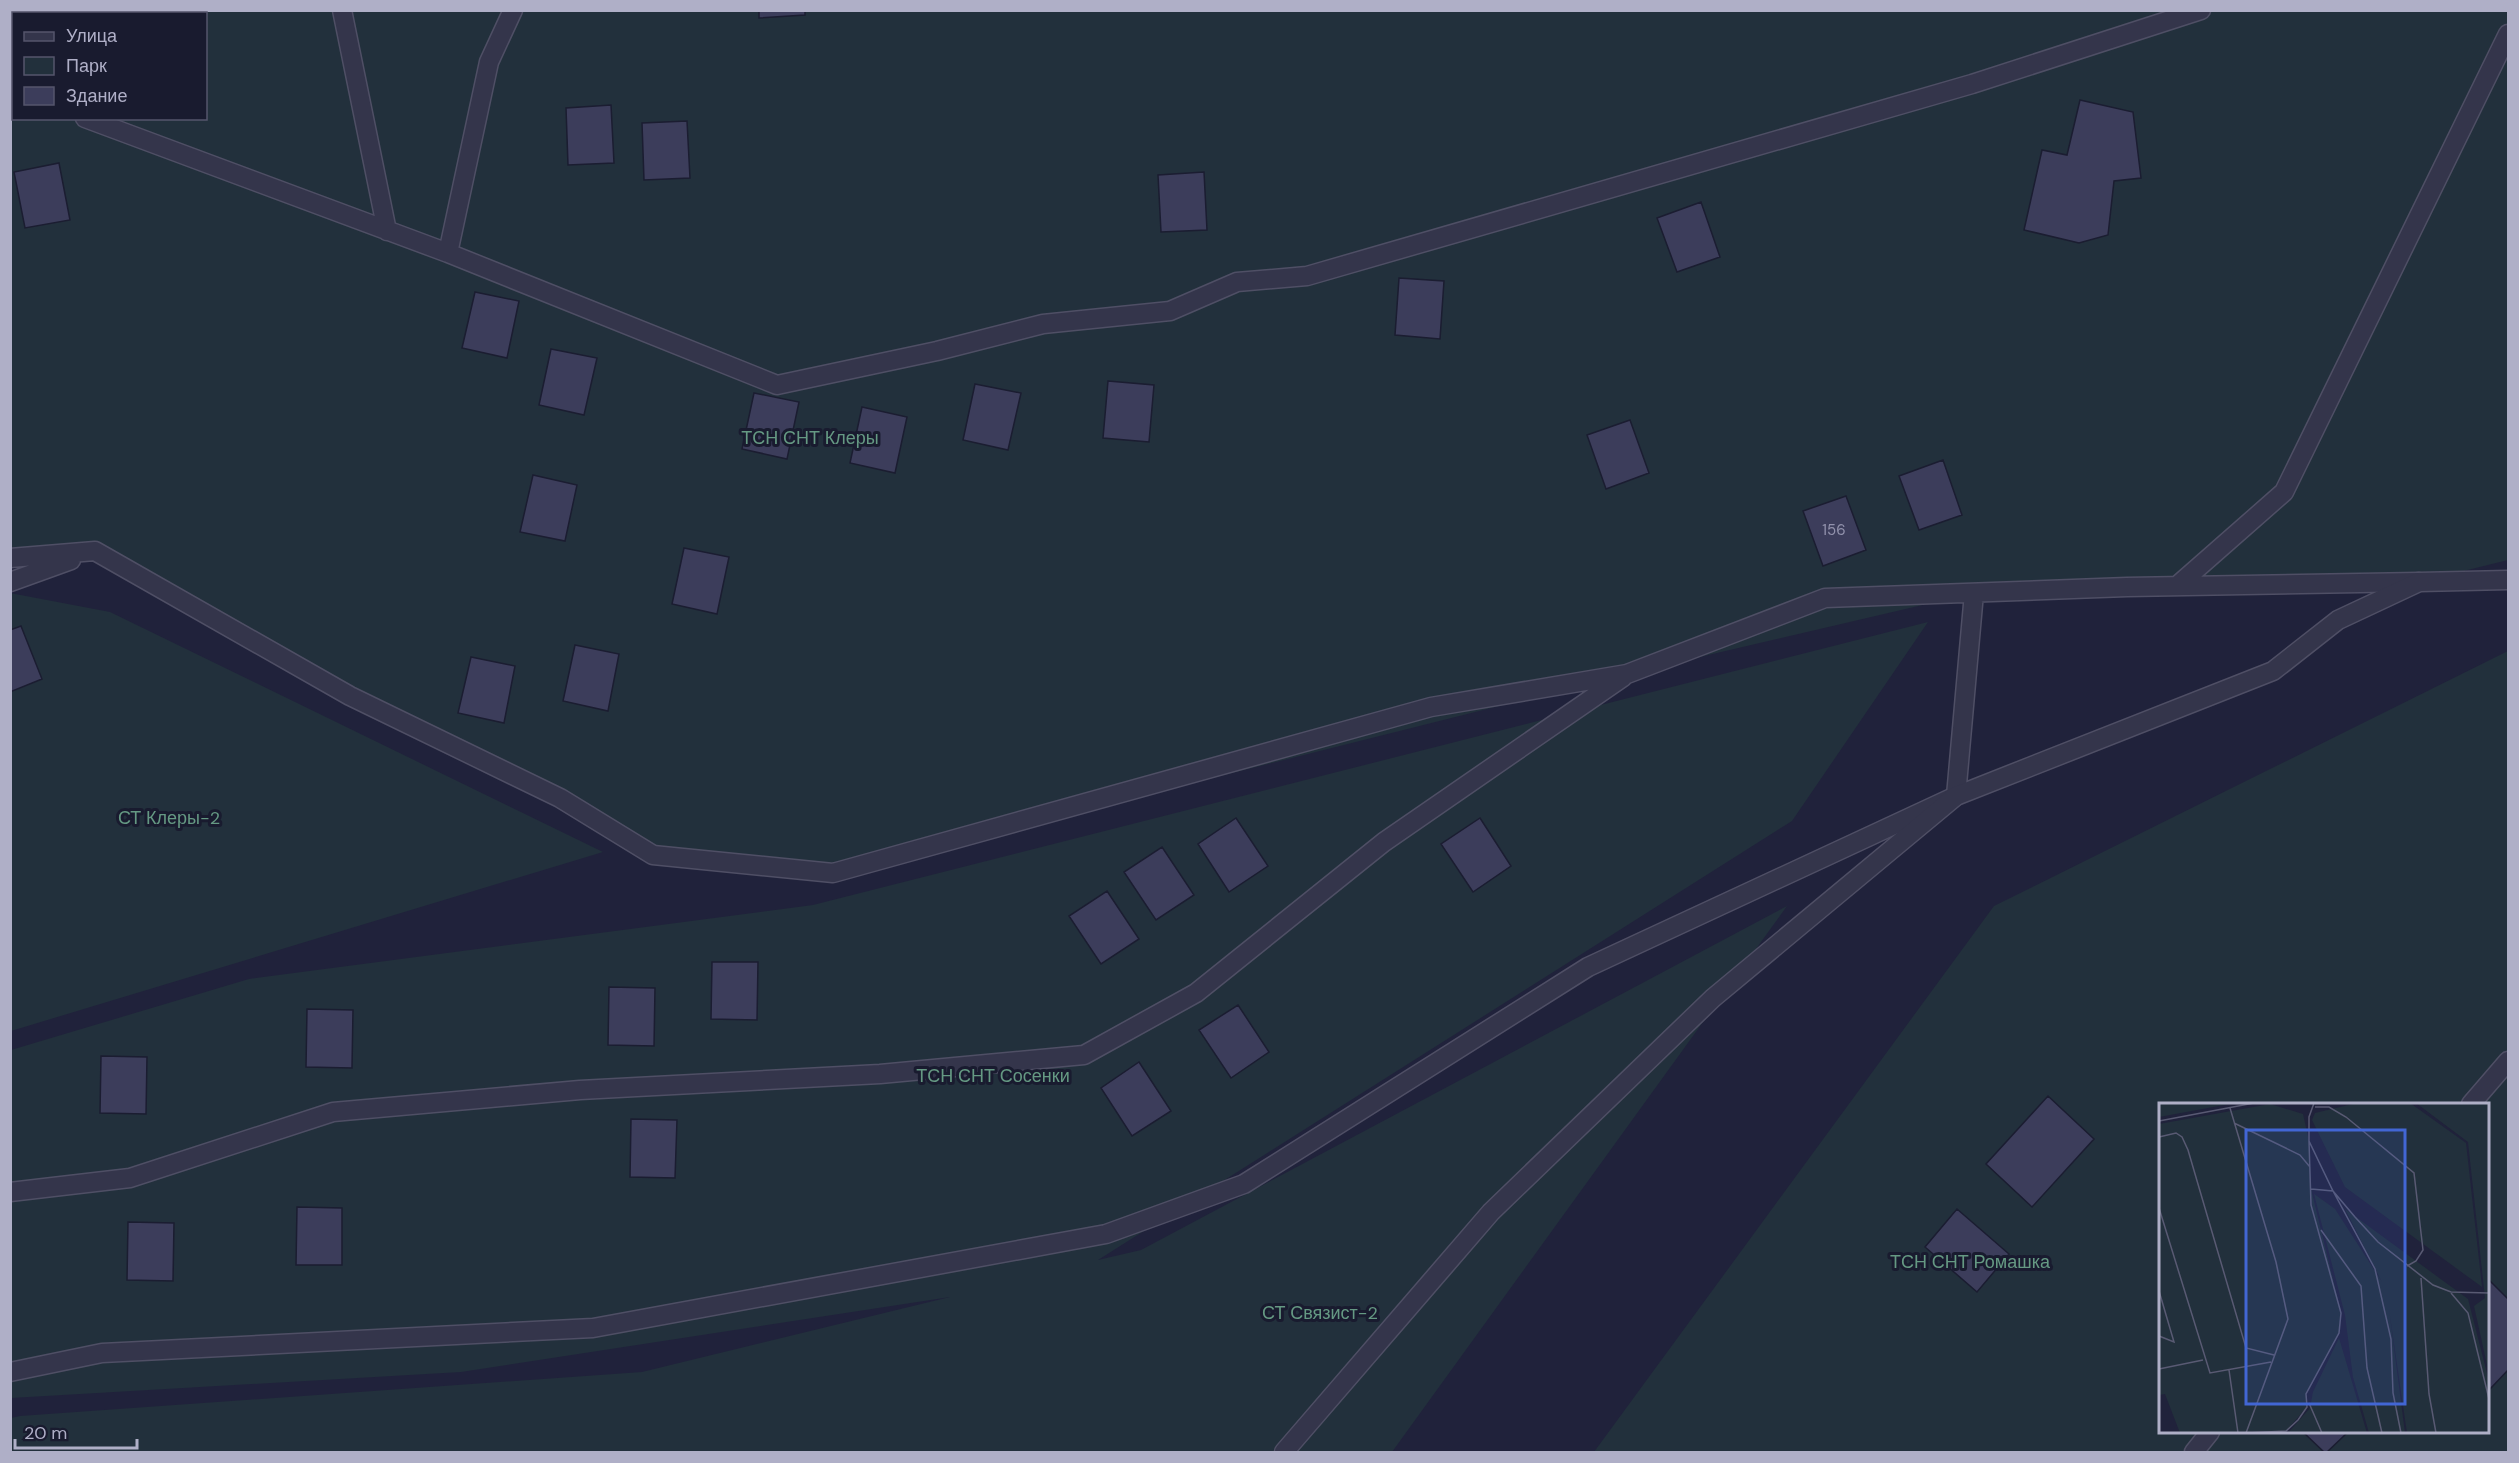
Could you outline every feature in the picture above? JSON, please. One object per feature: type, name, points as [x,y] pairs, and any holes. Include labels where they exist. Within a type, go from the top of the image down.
[{"type":"street","points":[[342,10],[387,231]]},
{"type":"street","points":[[448,253],[489,62],[513,10]]},
{"type":"street","points":[[90,120],[448,253],[777,385],[937,351],[1043,324],[1170,311],[1237,282],[1307,276],[1972,84],[2200,10]]},
{"type":"street","points":[[2177,586],[2284,492],[2508,34]]},
{"type":"street","points":[[10,582],[95,551]]},
{"type":"street","points":[[10,558],[95,551],[350,696],[560,798],[652,855],[833,873],[1431,707],[1627,674],[1825,598],[2177,586],[2508,580]]},
{"type":"street","points":[[10,1372],[102,1353],[593,1328],[1106,1234],[1244,1184],[1588,968],[1956,796],[2274,671],[2337,620],[2419,582]]},
{"type":"street","points":[[1284,1452],[1491,1212],[1713,998],[1956,796],[1974,593]]},
{"type":"street","points":[[10,1192],[130,1178],[333,1112],[580,1090],[880,1074],[1084,1055],[1196,993],[1384,842],[1627,674]]},
{"type":"street","points":[[2472,1103],[2508,1061]]},
{"type":"street","points":[[2194,1452],[2208,1433]]},
{"type":"green space","name":"ТСН СНТ Клеры","points":[[11,11],[2508,11],[2508,560],[2419,582],[1974,593],[1627,674],[849,869],[653,855],[95,551],[11,558]]},
{"type":"green space","name":"СТ Клеры-2","points":[[10,593],[110,612],[603,852],[11,1031]]},
{"type":"green space","name":"ТСН СНТ Сосенки","points":[[1928,622],[1792,821],[1098,1260],[1141,1250],[1787,906],[1392,1452],[11,1452],[11,1418],[20,1416],[642,1372],[950,1297],[461,1372],[11,1398],[11,1050],[249,979],[813,905]]},
{"type":"green space","name":"ТСН СНТ Ромашка","points":[[2508,651],[2508,1452],[1594,1452],[1994,906]]},
{"type":"building","points":[[759,10],[805,10],[805,15],[759,18]]},
{"type":"building","points":[[2080,100],[2133,112],[2141,178],[2114,181],[2108,235],[2079,243],[2024,230],[2042,150],[2067,155]]},
{"type":"building","points":[[611,105],[614,163],[568,165],[566,108]]},
{"type":"building","points":[[687,121],[690,178],[644,180],[642,123]]},
{"type":"building","points":[[59,163],[70,220],[25,228],[14,172]]},
{"type":"building","points":[[1204,172],[1207,230],[1161,232],[1158,175]]},
{"type":"building","points":[[1701,202],[1720,257],[1677,272],[1657,218]]},
{"type":"building","points":[[1399,278],[1444,281],[1440,339],[1395,335]]},
{"type":"building","points":[[475,292],[519,301],[507,358],[462,348]]},
{"type":"building","points":[[551,349],[597,358],[584,415],[539,405]]},
{"type":"building","points":[[1108,381],[1154,385],[1149,442],[1103,438]]},
{"type":"building","points":[[975,384],[1021,393],[1008,450],[963,440]]},
{"type":"building","points":[[754,393],[799,402],[787,459],[742,449]]},
{"type":"building","points":[[862,407],[907,417],[895,473],[850,463]]},
{"type":"building","points":[[1630,420],[1649,473],[1606,489],[1587,435]]},
{"type":"building","points":[[1943,460],[1962,515],[1919,530],[1899,476]]},
{"type":"building","points":[[533,475],[577,485],[565,541],[520,532]]},
{"type":"building","points":[[1846,496],[1866,550],[1823,566],[1803,511]]},
{"type":"building","points":[[684,548],[729,557],[717,614],[672,604]]},
{"type":"building","points":[[21,626],[42,679],[10,692],[10,630]]},
{"type":"building","points":[[575,645],[619,654],[608,711],[563,701]]},
{"type":"building","points":[[471,657],[515,666],[504,723],[458,713]]},
{"type":"building","points":[[1236,818],[1268,866],[1229,892],[1198,844]]},
{"type":"building","points":[[1480,818],[1511,866],[1473,892],[1441,844]]},
{"type":"building","points":[[1162,847],[1194,895],[1156,920],[1124,872]]},
{"type":"building","points":[[1107,891],[1139,939],[1101,964],[1069,916]]},
{"type":"building","points":[[712,962],[758,962],[757,1020],[711,1019]]},
{"type":"building","points":[[609,987],[655,988],[654,1046],[608,1045]]},
{"type":"building","points":[[1238,1005],[1269,1052],[1231,1078],[1199,1030]]},
{"type":"building","points":[[307,1009],[353,1010],[352,1068],[306,1067]]},
{"type":"building","points":[[101,1056],[147,1057],[146,1114],[100,1113]]},
{"type":"building","points":[[1139,1062],[1171,1111],[1132,1136],[1101,1088]]},
{"type":"building","points":[[2048,1096],[2094,1139],[2032,1207],[1986,1164]]},
{"type":"building","points":[[631,1119],[677,1120],[675,1178],[630,1177]]},
{"type":"building","points":[[297,1207],[342,1208],[342,1265],[296,1265]]},
{"type":"building","points":[[1957,1209],[2009,1254],[1977,1292],[1925,1247]]},
{"type":"building","points":[[128,1222],[174,1223],[173,1281],[127,1280]]},
{"type":"building","points":[[2489,1280],[2508,1299],[2508,1370],[2490,1389]]},
{"type":"building","points":[[2304,1433],[2347,1433],[2327,1452],[2324,1452]]},
{"type":"park label","name":"СТ Связист-2","points":[[1320,1313]]}]
